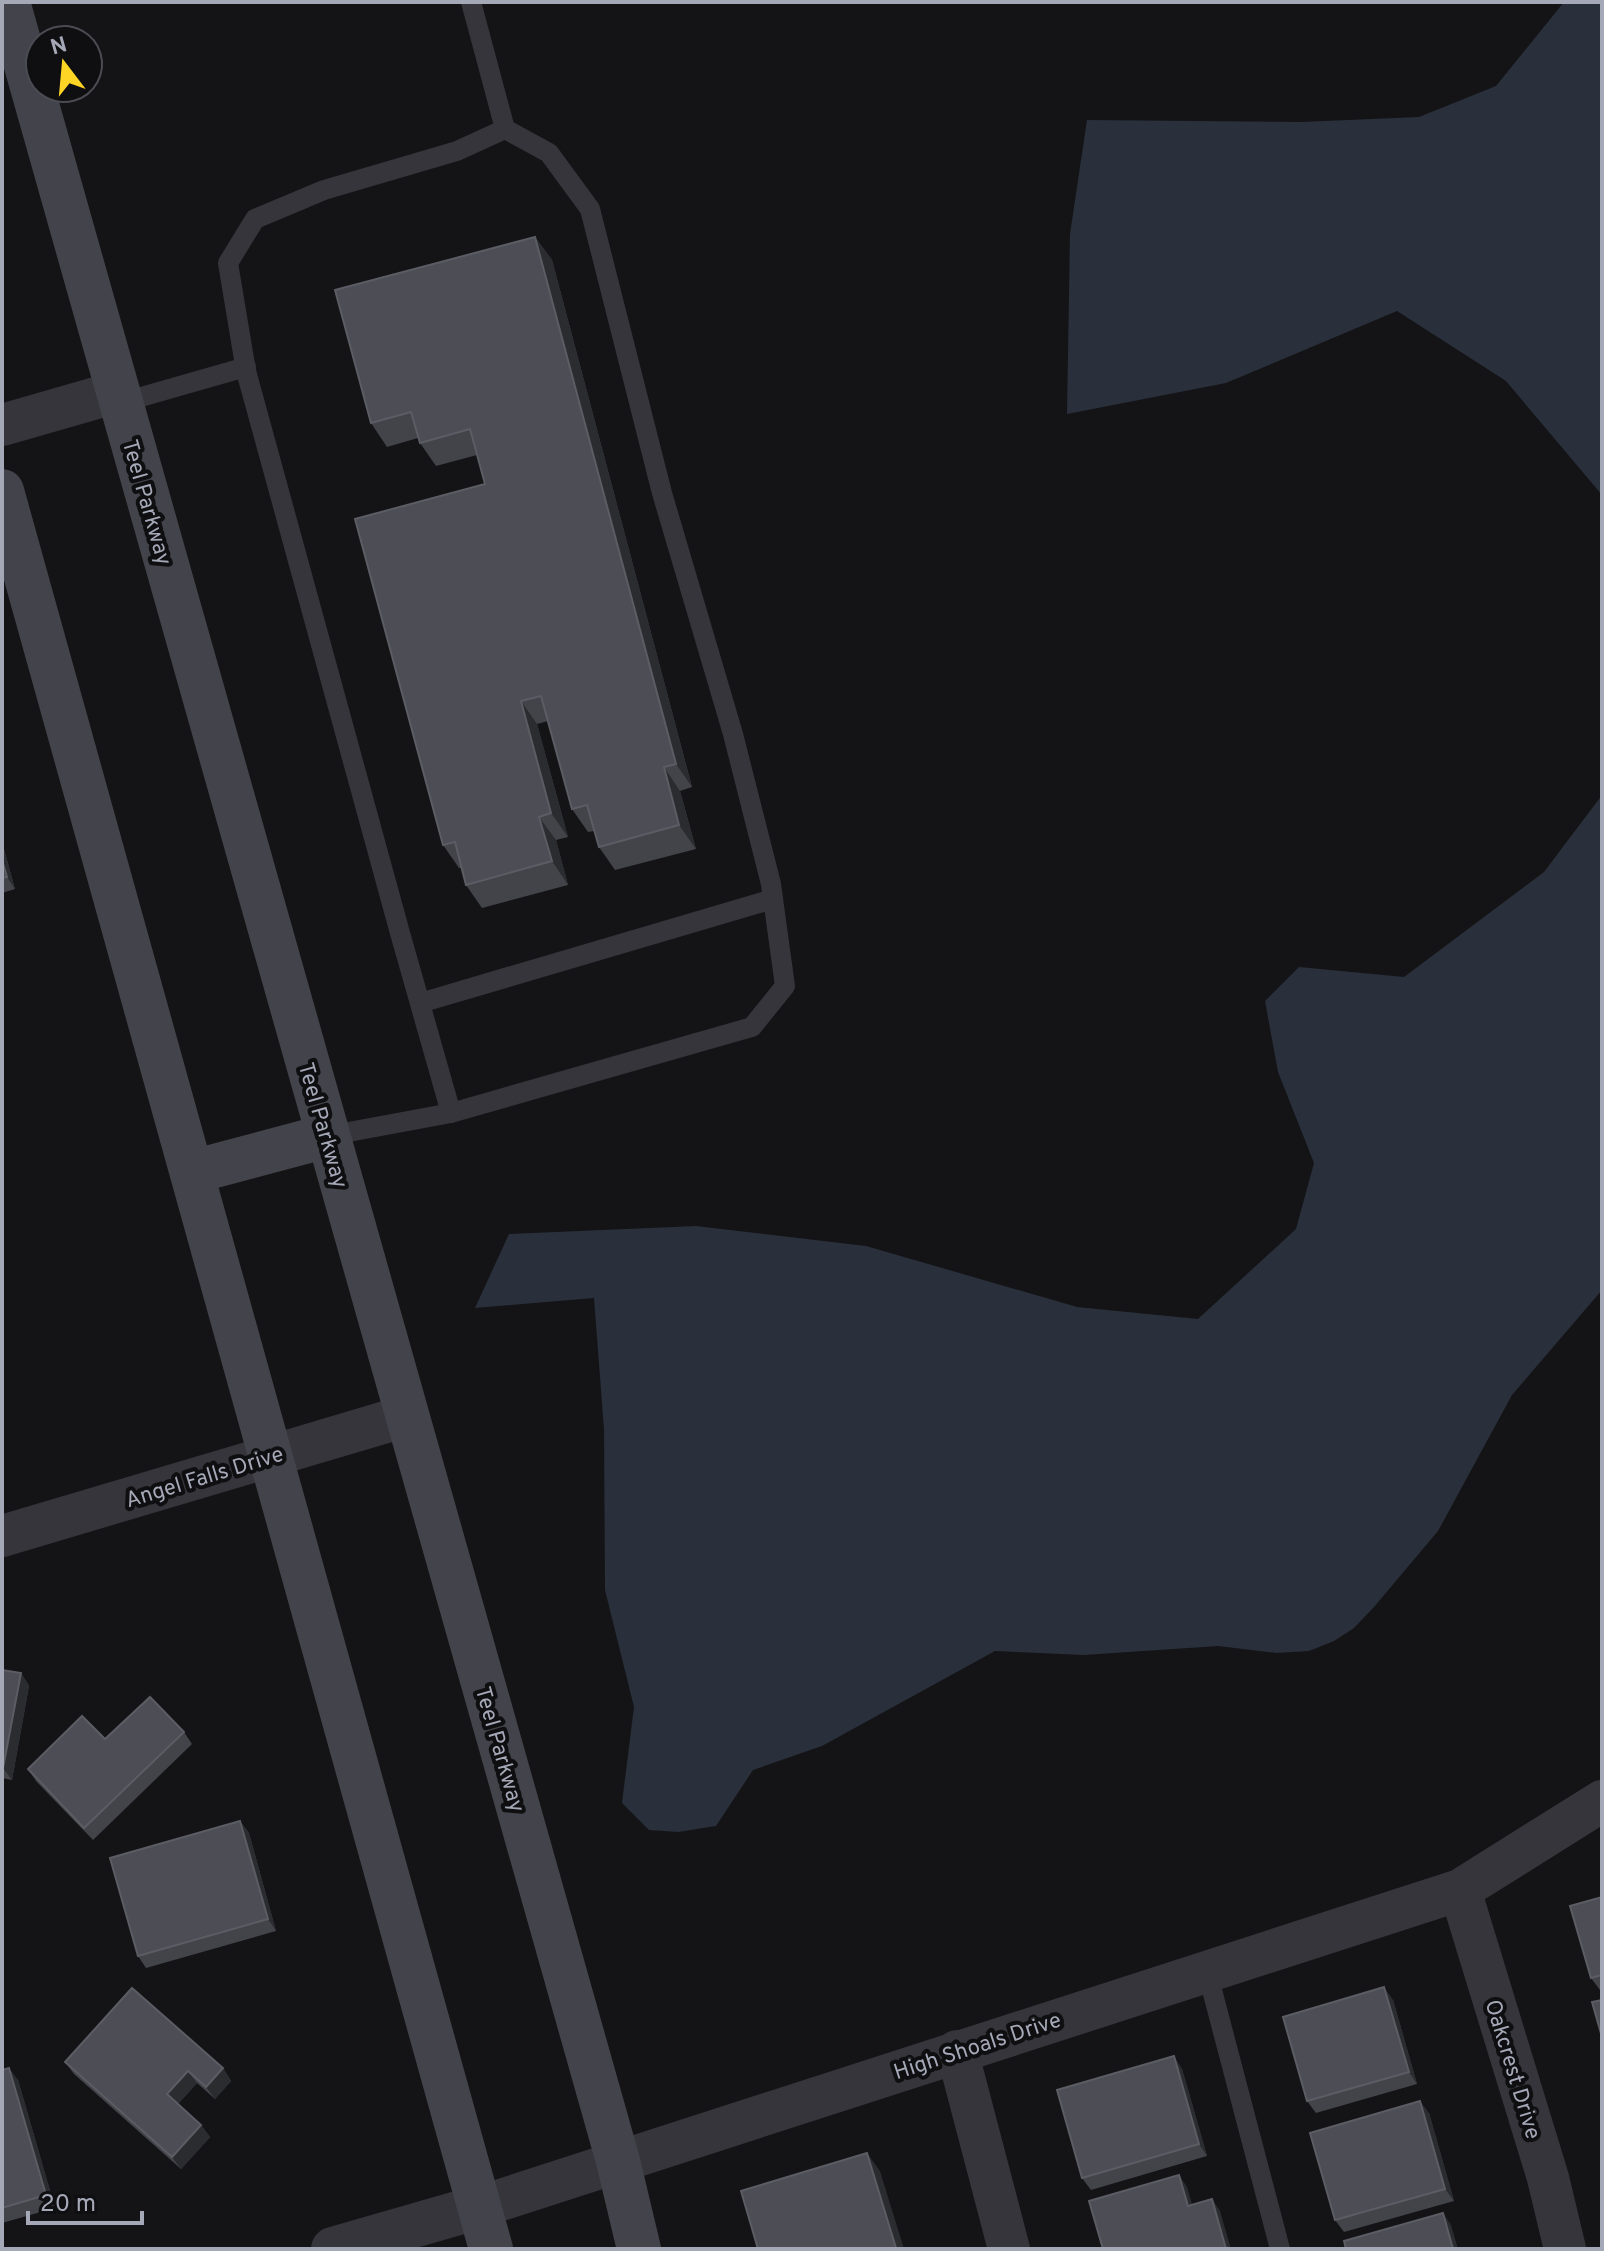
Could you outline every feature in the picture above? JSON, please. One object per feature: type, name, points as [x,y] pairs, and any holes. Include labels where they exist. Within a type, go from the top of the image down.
[{"type":"main road","name":"Teel Parkway","points":[[8,2],[618,2161],[639,2249]]},
{"type":"main road","points":[[2,491],[491,2249]]},
{"type":"main road","points":[[192,1172],[327,1136]]},
{"type":"street","points":[[2,425],[118,398]]},
{"type":"street","name":"Angel Falls Drive","points":[[2,1536],[406,1416]]},
{"type":"street","name":"High Shoals Drive","points":[[333,2249],[479,2207],[1460,1890],[1602,1801]]},
{"type":"street","name":"Oakcrest Drive","points":[[1460,1890],[1548,2178],[1565,2249]]},
{"type":"street","points":[[957,2051],[1009,2249]]},
{"type":"lane","points":[[327,1136],[451,1113],[752,1027],[785,986],[771,884],[733,734],[662,493],[590,209],[549,153],[505,129],[471,2]]},
{"type":"lane","points":[[451,1113],[246,367],[228,263],[255,219],[324,190],[457,151],[505,129]]},
{"type":"lane","points":[[118,398],[246,367]]},
{"type":"lane","points":[[420,1003],[773,899]]},
{"type":"lane","points":[[1207,1971],[1280,2249]]},
{"type":"shaded area","points":[[1564,2],[1602,2],[1602,495],[1506,381],[1397,311],[1226,383],[1067,414],[1070,234],[1087,120],[1301,122],[1419,117],[1496,86]]},
{"type":"shaded area","points":[[1602,795],[1602,1290],[1512,1395],[1438,1531],[1374,1607],[1354,1628],[1334,1641],[1309,1651],[1277,1653],[1218,1646],[1084,1655],[995,1651],[822,1746],[753,1770],[716,1826],[678,1832],[649,1830],[622,1803],[634,1707],[605,1590],[604,1429],[594,1298],[475,1308],[509,1234],[696,1226],[866,1246],[1077,1307],[1198,1319],[1296,1229],[1314,1163],[1278,1072],[1265,1001],[1299,967],[1404,977],[1544,872]]},
{"type":"building","points":[[535,237],[676,764],[664,767],[679,825],[599,847],[587,805],[572,809],[541,696],[521,701],[551,813],[539,817],[552,861],[466,885],[455,842],[443,845],[355,519],[485,484],[470,429],[420,443],[411,412],[371,423],[335,290]]},
{"type":"building","points":[[2,860],[7,877],[2,878]]},
{"type":"building","points":[[2,1670],[21,1673],[3,1768],[2,1768]]},
{"type":"building","points":[[150,1697],[184,1732],[84,1828],[28,1769],[82,1716],[105,1739]]},
{"type":"building","points":[[240,1821],[268,1919],[138,1956],[110,1858]]},
{"type":"building","points":[[1602,1897],[1602,1975],[1591,1978],[1570,1906]]},
{"type":"building","points":[[1384,1987],[1409,2072],[1307,2101],[1283,2017]]},
{"type":"building","points":[[132,1988],[223,2068],[206,2087],[188,2071],[167,2094],[201,2125],[172,2157],[65,2062]]},
{"type":"building","points":[[1602,2000],[1602,2037],[1592,2002]]},
{"type":"building","points":[[1174,2056],[1199,2144],[1082,2178],[1057,2090]]},
{"type":"building","points":[[9,2068],[46,2195],[2,2208],[2,2070]]},
{"type":"building","points":[[1420,2101],[1445,2189],[1335,2220],[1310,2133]]},
{"type":"building","points":[[867,2153],[896,2248],[758,2249],[741,2191]]},
{"type":"building","points":[[1179,2175],[1188,2206],[1212,2199],[1226,2249],[1103,2249],[1089,2201]]},
{"type":"building","points":[[1443,2213],[1453,2249],[1346,2249],[1344,2241]]}]
